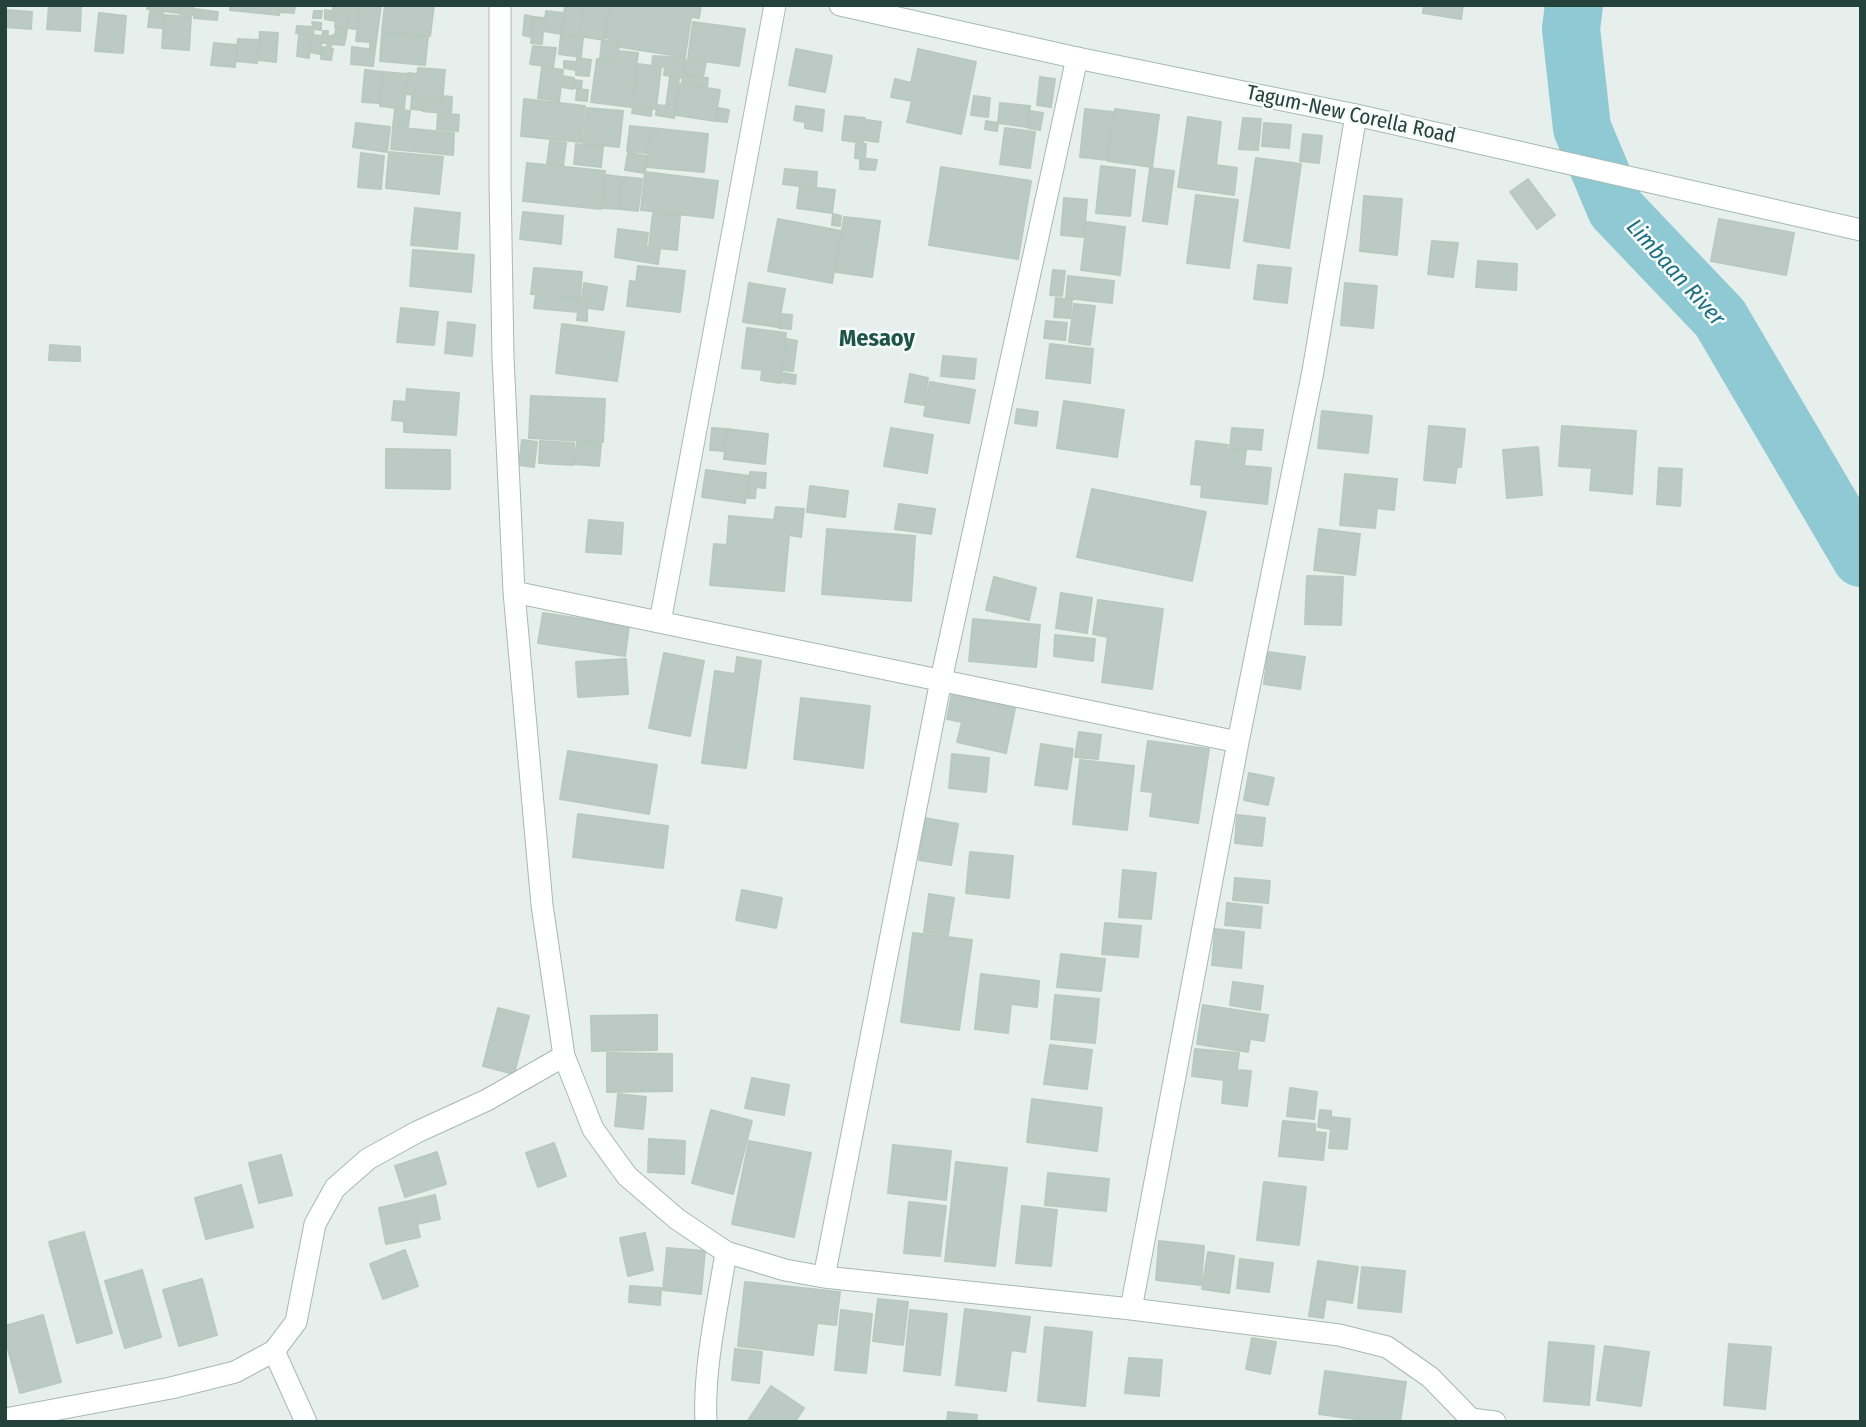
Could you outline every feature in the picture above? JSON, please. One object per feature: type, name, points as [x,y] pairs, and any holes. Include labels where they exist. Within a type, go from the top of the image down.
[{"type":"street","points":[[500,5],[503,343],[514,592],[542,905],[564,1056],[593,1129],[627,1176],[677,1219],[726,1252],[785,1270],[824,1277],[1131,1309],[1339,1335],[1387,1347],[1430,1377],[1471,1420],[1495,1422]]},
{"type":"street","points":[[660,622],[775,5]]},
{"type":"street","name":"Tagum-New Corella Road","points":[[840,5],[1077,58],[1356,115],[1861,230]]},
{"type":"street","points":[[824,1277],[941,680],[1077,58]]},
{"type":"street","points":[[1131,1309],[1238,742],[1313,371],[1356,115]]},
{"type":"street","points":[[514,592],[1238,742]]},
{"type":"street","points":[[5,1419],[171,1388],[235,1372],[274,1351],[296,1322],[315,1224],[335,1188],[368,1159],[416,1132],[487,1100],[564,1056]]},
{"type":"street","points":[[706,1422],[705,1407],[712,1344],[726,1252]]},
{"type":"street","points":[[274,1351],[306,1422]]},
{"type":"building","points":[[49,5],[81,5],[80,31],[47,29]]},
{"type":"building","points":[[147,5],[180,5],[179,13],[147,9]]},
{"type":"building","points":[[180,5],[193,5],[192,15],[180,14]]},
{"type":"building","points":[[230,5],[280,5],[279,15],[230,10]]},
{"type":"building","points":[[281,5],[295,5],[294,13],[280,12]]},
{"type":"building","points":[[333,5],[359,5],[358,13],[333,11]]},
{"type":"building","points":[[361,5],[381,5],[375,49],[370,48],[370,42],[356,41]]},
{"type":"building","points":[[385,5],[434,5],[430,36],[382,31]]},
{"type":"building","points":[[565,5],[583,5],[579,36],[562,34]]},
{"type":"building","points":[[583,5],[609,5],[604,40],[579,36]]},
{"type":"building","points":[[610,5],[701,5],[699,18],[691,17],[685,57],[620,47],[621,41],[606,38]]},
{"type":"building","points":[[1424,5],[1463,5],[1461,19],[1423,13]]},
{"type":"building","points":[[194,9],[218,12],[217,20],[194,18]]},
{"type":"building","points":[[5,10],[32,12],[31,29],[5,27]]},
{"type":"building","points":[[325,10],[336,12],[335,21],[325,19]]},
{"type":"building","points":[[150,11],[163,13],[161,28],[148,27]]},
{"type":"building","points":[[314,11],[322,11],[321,18],[313,18]]},
{"type":"building","points":[[546,11],[564,13],[561,34],[544,31]]},
{"type":"building","points":[[337,12],[347,13],[345,28],[335,27]]},
{"type":"building","points":[[99,13],[126,16],[123,53],[95,51]]},
{"type":"building","points":[[347,13],[358,14],[356,29],[346,28]]},
{"type":"building","points":[[164,15],[191,17],[189,50],[162,48]]},
{"type":"building","points":[[525,15],[533,17],[531,37],[523,35]]},
{"type":"building","points":[[534,17],[544,18],[542,44],[531,43]]},
{"type":"building","points":[[312,22],[321,23],[321,30],[314,29]]},
{"type":"building","points":[[693,22],[745,29],[739,66],[688,59]]},
{"type":"building","points":[[297,26],[314,27],[313,35],[296,33]]},
{"type":"building","points":[[336,28],[347,29],[346,35],[335,34]]},
{"type":"building","points":[[323,31],[328,31],[327,43],[322,43]]},
{"type":"building","points":[[260,32],[278,33],[276,62],[258,60]]},
{"type":"building","points":[[382,33],[428,37],[425,65],[380,61]]},
{"type":"building","points":[[299,34],[311,36],[309,58],[297,56]]},
{"type":"building","points":[[312,35],[322,36],[320,54],[310,52]]},
{"type":"building","points":[[333,35],[346,36],[344,45],[332,44]]},
{"type":"building","points":[[561,35],[583,38],[581,57],[559,54]]},
{"type":"building","points":[[328,36],[332,36],[331,48],[327,48]]},
{"type":"building","points":[[238,39],[259,40],[257,63],[236,61]]},
{"type":"building","points":[[602,40],[619,42],[617,61],[600,58]]},
{"type":"building","points":[[214,43],[237,45],[235,67],[211,65]]},
{"type":"building","points":[[533,46],[556,48],[553,67],[530,64]]},
{"type":"building","points":[[322,47],[333,49],[331,60],[321,59]]},
{"type":"building","points":[[352,47],[375,50],[373,66],[351,64]]},
{"type":"building","points":[[796,49],[832,56],[825,92],[789,85]]},
{"type":"building","points":[[918,49],[976,62],[961,134],[907,122],[912,101],[891,97],[895,79],[911,83]]},
{"type":"building","points":[[618,51],[638,53],[631,107],[591,102],[597,59],[617,62]]},
{"type":"building","points":[[653,56],[685,58],[683,78],[664,75],[665,67],[652,65]]},
{"type":"building","points":[[577,58],[591,60],[589,76],[576,75]]},
{"type":"building","points":[[687,60],[706,62],[703,77],[685,74]]},
{"type":"building","points":[[564,61],[576,62],[576,70],[564,68]]},
{"type":"building","points":[[638,64],[661,67],[656,109],[632,106]]},
{"type":"building","points":[[542,67],[563,70],[559,101],[538,98]]},
{"type":"building","points":[[418,68],[445,70],[442,103],[424,102],[424,96],[415,95]]},
{"type":"building","points":[[365,70],[383,72],[380,103],[362,102]]},
{"type":"building","points":[[384,72],[407,74],[404,109],[380,106]]},
{"type":"building","points":[[408,73],[417,74],[415,95],[406,94]]},
{"type":"building","points":[[683,75],[708,78],[707,87],[682,84]]},
{"type":"building","points":[[563,76],[574,78],[573,89],[562,87]]},
{"type":"building","points":[[670,77],[679,78],[674,118],[656,115],[657,105],[666,106]]},
{"type":"building","points":[[1040,77],[1055,79],[1051,107],[1037,105]]},
{"type":"building","points":[[574,80],[582,81],[581,88],[573,88]]},
{"type":"building","points":[[680,84],[720,90],[715,121],[676,115]]},
{"type":"building","points":[[577,89],[588,90],[587,101],[576,100]]},
{"type":"building","points":[[412,96],[424,96],[422,110],[411,109]]},
{"type":"building","points":[[443,96],[452,97],[451,114],[423,111],[424,102],[443,104]]},
{"type":"building","points":[[974,96],[990,98],[988,117],[971,115]]},
{"type":"building","points":[[524,99],[585,106],[581,142],[521,136]]},
{"type":"building","points":[[1000,103],[1030,106],[1027,127],[998,123]]},
{"type":"building","points":[[633,106],[652,108],[651,116],[632,113]]},
{"type":"building","points":[[796,106],[824,110],[822,131],[805,128],[805,122],[794,120]]},
{"type":"building","points":[[587,108],[623,111],[619,147],[583,143]]},
{"type":"building","points":[[719,108],[729,110],[727,122],[717,121]]},
{"type":"building","points":[[395,109],[410,111],[408,127],[393,126]]},
{"type":"building","points":[[1085,109],[1113,112],[1108,160],[1080,157]]},
{"type":"building","points":[[1115,109],[1159,115],[1152,167],[1108,161]]},
{"type":"building","points":[[1030,111],[1043,113],[1040,130],[1028,128]]},
{"type":"building","points":[[438,113],[459,115],[458,131],[437,129]]},
{"type":"building","points":[[845,116],[865,118],[863,143],[842,140]]},
{"type":"building","points":[[1188,117],[1221,122],[1216,165],[1237,168],[1234,195],[1178,187]]},
{"type":"building","points":[[1243,118],[1261,119],[1258,150],[1239,149]]},
{"type":"building","points":[[866,120],[881,122],[878,142],[864,140]]},
{"type":"building","points":[[986,121],[998,123],[997,131],[985,129]]},
{"type":"building","points":[[356,123],[390,127],[387,152],[353,147]]},
{"type":"building","points":[[1264,123],[1291,125],[1289,148],[1262,146]]},
{"type":"building","points":[[630,126],[650,128],[647,153],[627,151]]},
{"type":"building","points":[[393,127],[454,133],[453,155],[391,149]]},
{"type":"building","points":[[651,128],[708,134],[704,172],[647,167]]},
{"type":"building","points":[[1005,128],[1035,132],[1030,168],[1000,164]]},
{"type":"building","points":[[1303,134],[1322,136],[1319,163],[1300,161]]},
{"type":"building","points":[[550,141],[566,143],[563,166],[547,164]]},
{"type":"building","points":[[576,144],[603,147],[601,167],[574,164]]},
{"type":"building","points":[[856,144],[866,144],[865,159],[855,158]]},
{"type":"building","points":[[389,152],[443,157],[439,194],[386,188]]},
{"type":"building","points":[[361,153],[384,156],[381,189],[358,187]]},
{"type":"building","points":[[628,153],[647,156],[645,173],[625,170]]},
{"type":"building","points":[[860,158],[877,160],[875,170],[860,169]]},
{"type":"building","points":[[1256,158],[1301,164],[1289,248],[1244,241]]},
{"type":"building","points":[[527,163],[605,171],[601,209],[523,201]]},
{"type":"building","points":[[1101,166],[1135,170],[1130,216],[1096,213]]},
{"type":"building","points":[[941,167],[1031,181],[1018,259],[929,245]]},
{"type":"building","points":[[1150,168],[1174,171],[1167,224],[1143,221]]},
{"type":"building","points":[[785,169],[817,172],[816,188],[783,184]]},
{"type":"building","points":[[645,172],[718,181],[713,218],[641,210]]},
{"type":"building","points":[[606,175],[622,177],[619,209],[603,208]]},
{"type":"building","points":[[624,177],[642,179],[638,211],[620,209]]},
{"type":"building","points":[[1528,179],[1555,215],[1537,229],[1510,192]]},
{"type":"building","points":[[800,186],[835,190],[832,213],[797,208]]},
{"type":"building","points":[[1196,195],[1238,200],[1229,268],[1187,263]]},
{"type":"building","points":[[1364,196],[1402,199],[1397,255],[1360,251]]},
{"type":"building","points":[[1064,198],[1087,200],[1084,237],[1061,235]]},
{"type":"building","points":[[415,208],[460,213],[457,249],[411,245]]},
{"type":"building","points":[[523,212],[563,216],[561,244],[520,239]]},
{"type":"building","points":[[653,213],[680,216],[677,250],[649,247]]},
{"type":"building","points":[[833,214],[841,216],[840,226],[832,225]]},
{"type":"building","points":[[844,217],[880,221],[872,277],[836,272]]},
{"type":"building","points":[[778,219],[841,231],[832,283],[768,271]]},
{"type":"building","points":[[1719,219],[1794,233],[1786,275],[1711,261]]},
{"type":"building","points":[[1087,222],[1125,227],[1120,275],[1081,270]]},
{"type":"building","points":[[618,229],[648,233],[646,247],[660,249],[658,264],[615,257]]},
{"type":"building","points":[[1432,241],[1458,243],[1453,277],[1428,274]]},
{"type":"building","points":[[413,250],[474,255],[471,292],[410,286]]},
{"type":"building","points":[[1478,261],[1517,264],[1516,290],[1476,287]]},
{"type":"building","points":[[1258,265],[1291,268],[1287,303],[1254,299]]},
{"type":"building","points":[[638,266],[685,271],[680,312],[627,306],[630,281],[636,282]]},
{"type":"building","points":[[534,268],[582,272],[580,298],[531,294]]},
{"type":"building","points":[[1053,270],[1065,271],[1062,296],[1050,295]]},
{"type":"building","points":[[1068,276],[1114,281],[1112,303],[1066,298]]},
{"type":"building","points":[[584,283],[607,287],[603,310],[587,308],[588,299],[582,299]]},
{"type":"building","points":[[749,283],[785,289],[778,327],[743,322]]},
{"type":"building","points":[[1345,283],[1377,286],[1373,328],[1341,325]]},
{"type":"building","points":[[536,295],[587,300],[587,321],[577,320],[578,312],[534,308]]},
{"type":"building","points":[[1056,298],[1072,300],[1070,318],[1054,317]]},
{"type":"building","points":[[1074,304],[1095,306],[1090,345],[1069,342]]},
{"type":"building","points":[[401,308],[438,312],[434,345],[397,342]]},
{"type":"building","points":[[781,314],[792,315],[791,329],[779,328]]},
{"type":"building","points":[[1046,321],[1067,323],[1065,340],[1044,338]]},
{"type":"building","points":[[448,322],[475,325],[472,356],[445,353]]},
{"type":"building","points":[[562,324],[624,332],[617,381],[556,373]]},
{"type":"building","points":[[747,328],[786,333],[780,383],[761,380],[762,370],[742,368]]},
{"type":"building","points":[[787,339],[797,341],[793,371],[782,370]]},
{"type":"building","points":[[1050,344],[1093,349],[1090,383],[1046,378]]},
{"type":"building","points":[[50,345],[80,347],[80,361],[49,360]]},
{"type":"building","points":[[943,356],[976,359],[974,379],[941,376]]},
{"type":"building","points":[[782,373],[796,375],[795,384],[781,382]]},
{"type":"building","points":[[910,374],[928,378],[924,405],[905,402]]},
{"type":"building","points":[[930,382],[975,390],[969,423],[924,416]]},
{"type":"building","points":[[407,389],[459,393],[456,435],[404,432],[404,421],[392,420],[394,401],[406,402]]},
{"type":"building","points":[[531,396],[605,399],[603,442],[529,438]]},
{"type":"building","points":[[1064,401],[1124,410],[1117,457],[1057,448]]},
{"type":"building","points":[[1017,409],[1038,412],[1036,426],[1015,423]]},
{"type":"building","points":[[1322,411],[1372,416],[1368,453],[1318,448]]},
{"type":"building","points":[[1429,426],[1465,429],[1461,467],[1457,466],[1455,483],[1424,480]]},
{"type":"building","points":[[1562,426],[1636,431],[1632,494],[1590,490],[1592,468],[1559,466]]},
{"type":"building","points":[[712,428],[726,429],[724,451],[710,450]]},
{"type":"building","points":[[891,428],[933,435],[927,473],[884,466]]},
{"type":"building","points":[[1232,428],[1263,430],[1261,450],[1230,447]]},
{"type":"building","points":[[727,429],[768,434],[765,464],[724,459]]},
{"type":"building","points":[[522,440],[537,442],[534,467],[519,465]]},
{"type":"building","points":[[540,441],[574,443],[573,465],[539,463]]},
{"type":"building","points":[[1196,441],[1228,445],[1227,449],[1246,450],[1244,466],[1271,468],[1267,504],[1201,497],[1202,485],[1191,484]]},
{"type":"building","points":[[577,442],[601,444],[599,466],[574,464]]},
{"type":"building","points":[[1538,447],[1542,495],[1507,498],[1503,450]]},
{"type":"building","points":[[386,449],[450,450],[450,489],[386,488]]},
{"type":"building","points":[[1659,468],[1682,469],[1680,506],[1657,504]]},
{"type":"building","points":[[706,470],[749,476],[745,503],[702,497]]},
{"type":"building","points":[[750,472],[766,473],[765,488],[756,487],[755,498],[748,498]]},
{"type":"building","points":[[1345,474],[1397,479],[1394,510],[1377,508],[1375,528],[1340,525]]},
{"type":"building","points":[[810,486],[848,491],[845,517],[807,512]]},
{"type":"building","points":[[1092,489],[1206,512],[1192,581],[1077,557]]},
{"type":"building","points":[[899,504],[935,509],[931,534],[895,529]]},
{"type":"building","points":[[776,507],[804,509],[801,537],[789,535],[784,591],[710,585],[714,544],[727,545],[729,516],[774,520]]},
{"type":"building","points":[[589,520],[623,523],[621,554],[586,552]]},
{"type":"building","points":[[827,529],[915,536],[911,601],[822,594]]},
{"type":"building","points":[[1319,529],[1360,534],[1355,575],[1314,570]]},
{"type":"building","points":[[1307,576],[1343,577],[1341,625],[1305,624]]},
{"type":"building","points":[[994,577],[1036,588],[1029,620],[986,610]]},
{"type":"building","points":[[1061,593],[1092,598],[1087,633],[1056,628]]},
{"type":"building","points":[[1098,600],[1163,609],[1152,689],[1102,682],[1108,637],[1093,634]]},
{"type":"building","points":[[543,613],[629,626],[625,656],[538,643]]},
{"type":"building","points":[[973,619],[1040,625],[1036,667],[969,661]]},
{"type":"building","points":[[1055,635],[1095,639],[1093,661],[1054,656]]},
{"type":"building","points":[[1268,652],[1305,657],[1300,689],[1264,684]]},
{"type":"building","points":[[664,653],[704,661],[690,736],[649,728]]},
{"type":"building","points":[[737,657],[761,661],[746,768],[702,763],[715,671],[735,674]]},
{"type":"building","points":[[626,659],[628,694],[578,697],[576,662]]},
{"type":"building","points":[[952,694],[1015,708],[1006,753],[957,742],[962,722],[947,719]]},
{"type":"building","points":[[801,698],[870,706],[863,768],[794,759]]},
{"type":"building","points":[[1079,732],[1101,735],[1098,759],[1075,757]]},
{"type":"building","points":[[1148,741],[1209,749],[1198,823],[1150,816],[1153,792],[1141,791]]},
{"type":"building","points":[[1041,744],[1073,749],[1067,789],[1035,785]]},
{"type":"building","points":[[568,751],[657,765],[649,814],[560,799]]},
{"type":"building","points":[[952,754],[989,758],[986,792],[949,788]]},
{"type":"building","points":[[1080,760],[1134,766],[1127,830],[1073,824]]},
{"type":"building","points":[[1249,773],[1274,778],[1268,805],[1244,800]]},
{"type":"building","points":[[578,814],[668,826],[663,868],[573,857]]},
{"type":"building","points":[[1237,815],[1265,818],[1262,846],[1235,843]]},
{"type":"building","points":[[925,818],[958,824],[951,865],[919,860]]},
{"type":"building","points":[[970,852],[1013,856],[1009,898],[966,893]]},
{"type":"building","points":[[1123,870],[1156,873],[1151,919],[1119,917]]},
{"type":"building","points":[[1235,878],[1270,881],[1268,903],[1233,900]]},
{"type":"building","points":[[742,890],[782,898],[776,928],[736,920]]},
{"type":"building","points":[[929,894],[954,898],[948,935],[924,932]]},
{"type":"building","points":[[1227,903],[1262,907],[1260,928],[1225,925]]},
{"type":"building","points":[[1105,923],[1141,926],[1138,957],[1102,954]]},
{"type":"building","points":[[1215,929],[1244,932],[1241,968],[1212,965]]},
{"type":"building","points":[[913,933],[972,940],[959,1030],[901,1022]]},
{"type":"building","points":[[1061,954],[1105,959],[1101,991],[1057,987]]},
{"type":"building","points":[[981,974],[1039,981],[1037,1007],[1011,1004],[1008,1033],[975,1029]]},
{"type":"building","points":[[1233,982],[1263,986],[1260,1010],[1230,1005]]},
{"type":"building","points":[[1055,995],[1099,999],[1095,1043],[1051,1039]]},
{"type":"building","points":[[1203,1005],[1268,1015],[1264,1041],[1250,1039],[1248,1052],[1197,1044]]},
{"type":"building","points":[[498,1008],[529,1016],[514,1074],[483,1066]]},
{"type":"building","points":[[657,1015],[657,1050],[592,1051],[591,1016]]},
{"type":"building","points":[[1050,1045],[1092,1050],[1087,1089],[1044,1084]]},
{"type":"building","points":[[1195,1049],[1239,1053],[1237,1070],[1251,1071],[1247,1106],[1222,1103],[1224,1080],[1192,1076]]},
{"type":"building","points":[[607,1053],[672,1054],[672,1091],[607,1092]]},
{"type":"building","points":[[752,1078],[789,1085],[784,1115],[745,1108]]},
{"type":"building","points":[[1290,1088],[1317,1092],[1314,1119],[1287,1116]]},
{"type":"building","points":[[618,1094],[646,1097],[643,1129],[615,1126]]},
{"type":"building","points":[[1032,1099],[1102,1108],[1097,1151],[1027,1142]]},
{"type":"building","points":[[711,1110],[752,1121],[733,1194],[692,1183]]},
{"type":"building","points":[[1320,1110],[1331,1111],[1331,1117],[1350,1119],[1347,1149],[1329,1148],[1331,1129],[1318,1127]]},
{"type":"building","points":[[1283,1121],[1315,1124],[1315,1132],[1326,1133],[1323,1160],[1279,1156]]},
{"type":"building","points":[[649,1139],[685,1141],[684,1174],[648,1172]]},
{"type":"building","points":[[749,1141],[811,1153],[794,1237],[732,1224]]},
{"type":"building","points":[[554,1143],[566,1176],[538,1187],[526,1153]]},
{"type":"building","points":[[893,1145],[951,1151],[946,1200],[888,1193]]},
{"type":"building","points":[[437,1152],[446,1184],[405,1197],[395,1166]]},
{"type":"building","points":[[281,1155],[292,1195],[259,1203],[249,1163]]},
{"type":"building","points":[[956,1162],[1007,1168],[995,1266],[945,1261]]},
{"type":"building","points":[[1048,1173],[1109,1179],[1106,1211],[1045,1205]]},
{"type":"building","points":[[1264,1182],[1306,1187],[1299,1245],[1257,1240]]},
{"type":"building","points":[[241,1185],[253,1227],[206,1239],[195,1198]]},
{"type":"building","points":[[435,1195],[440,1219],[417,1224],[420,1237],[386,1244],[379,1208]]},
{"type":"building","points":[[909,1202],[946,1206],[940,1256],[904,1253]]},
{"type":"building","points":[[1022,1206],[1057,1210],[1051,1266],[1016,1263]]},
{"type":"building","points":[[84,1232],[112,1333],[77,1343],[49,1242]]},
{"type":"building","points":[[645,1233],[653,1270],[628,1276],[620,1238]]},
{"type":"building","points":[[1159,1241],[1204,1246],[1201,1285],[1156,1280]]},
{"type":"building","points":[[667,1248],[705,1251],[701,1294],[663,1290]]},
{"type":"building","points":[[405,1250],[418,1286],[383,1299],[370,1264]]},
{"type":"building","points":[[1208,1252],[1234,1256],[1229,1293],[1202,1289]]},
{"type":"building","points":[[1240,1259],[1273,1263],[1269,1292],[1237,1288]]},
{"type":"building","points":[[1318,1261],[1358,1267],[1352,1303],[1326,1299],[1323,1318],[1309,1316]]},
{"type":"building","points":[[1362,1267],[1405,1271],[1401,1312],[1358,1308]]},
{"type":"building","points":[[142,1270],[161,1337],[125,1348],[105,1281]]},
{"type":"building","points":[[202,1279],[217,1335],[179,1346],[163,1290]]},
{"type":"building","points":[[745,1282],[840,1292],[836,1325],[817,1323],[813,1355],[738,1346]]},
{"type":"building","points":[[630,1286],[661,1288],[660,1305],[629,1302]]},
{"type":"building","points":[[878,1299],[908,1302],[903,1345],[873,1341]]},
{"type":"building","points":[[965,1309],[1030,1317],[1025,1352],[1011,1350],[1006,1391],[956,1385]]},
{"type":"building","points":[[841,1310],[872,1314],[866,1373],[835,1370]]},
{"type":"building","points":[[910,1310],[947,1314],[940,1375],[904,1371]]},
{"type":"building","points":[[43,1315],[61,1382],[20,1393],[5,1338],[5,1326]]},
{"type":"building","points":[[1045,1327],[1092,1332],[1085,1406],[1038,1401]]},
{"type":"building","points":[[1252,1338],[1276,1342],[1270,1374],[1246,1369]]},
{"type":"building","points":[[1549,1342],[1594,1346],[1589,1405],[1544,1401]]},
{"type":"building","points":[[1729,1344],[1771,1347],[1765,1409],[1724,1405]]},
{"type":"building","points":[[1605,1346],[1649,1352],[1641,1406],[1597,1400]]},
{"type":"building","points":[[735,1349],[762,1352],[759,1383],[732,1380]]},
{"type":"building","points":[[1129,1358],[1162,1360],[1159,1396],[1125,1393]]},
{"type":"building","points":[[1325,1371],[1406,1382],[1400,1422],[1376,1422],[1319,1414]]},
{"type":"building","points":[[771,1386],[804,1408],[795,1422],[747,1422]]},
{"type":"building","points":[[948,1412],[977,1415],[976,1422],[947,1422]]},
{"type":"waterway","name":"Limbaan River","points":[[1574,5],[1571,29],[1582,128],[1616,209],[1720,318],[1861,558]]},
{"type":"district","name":"Mesaoy","points":[[877,339]]}]
